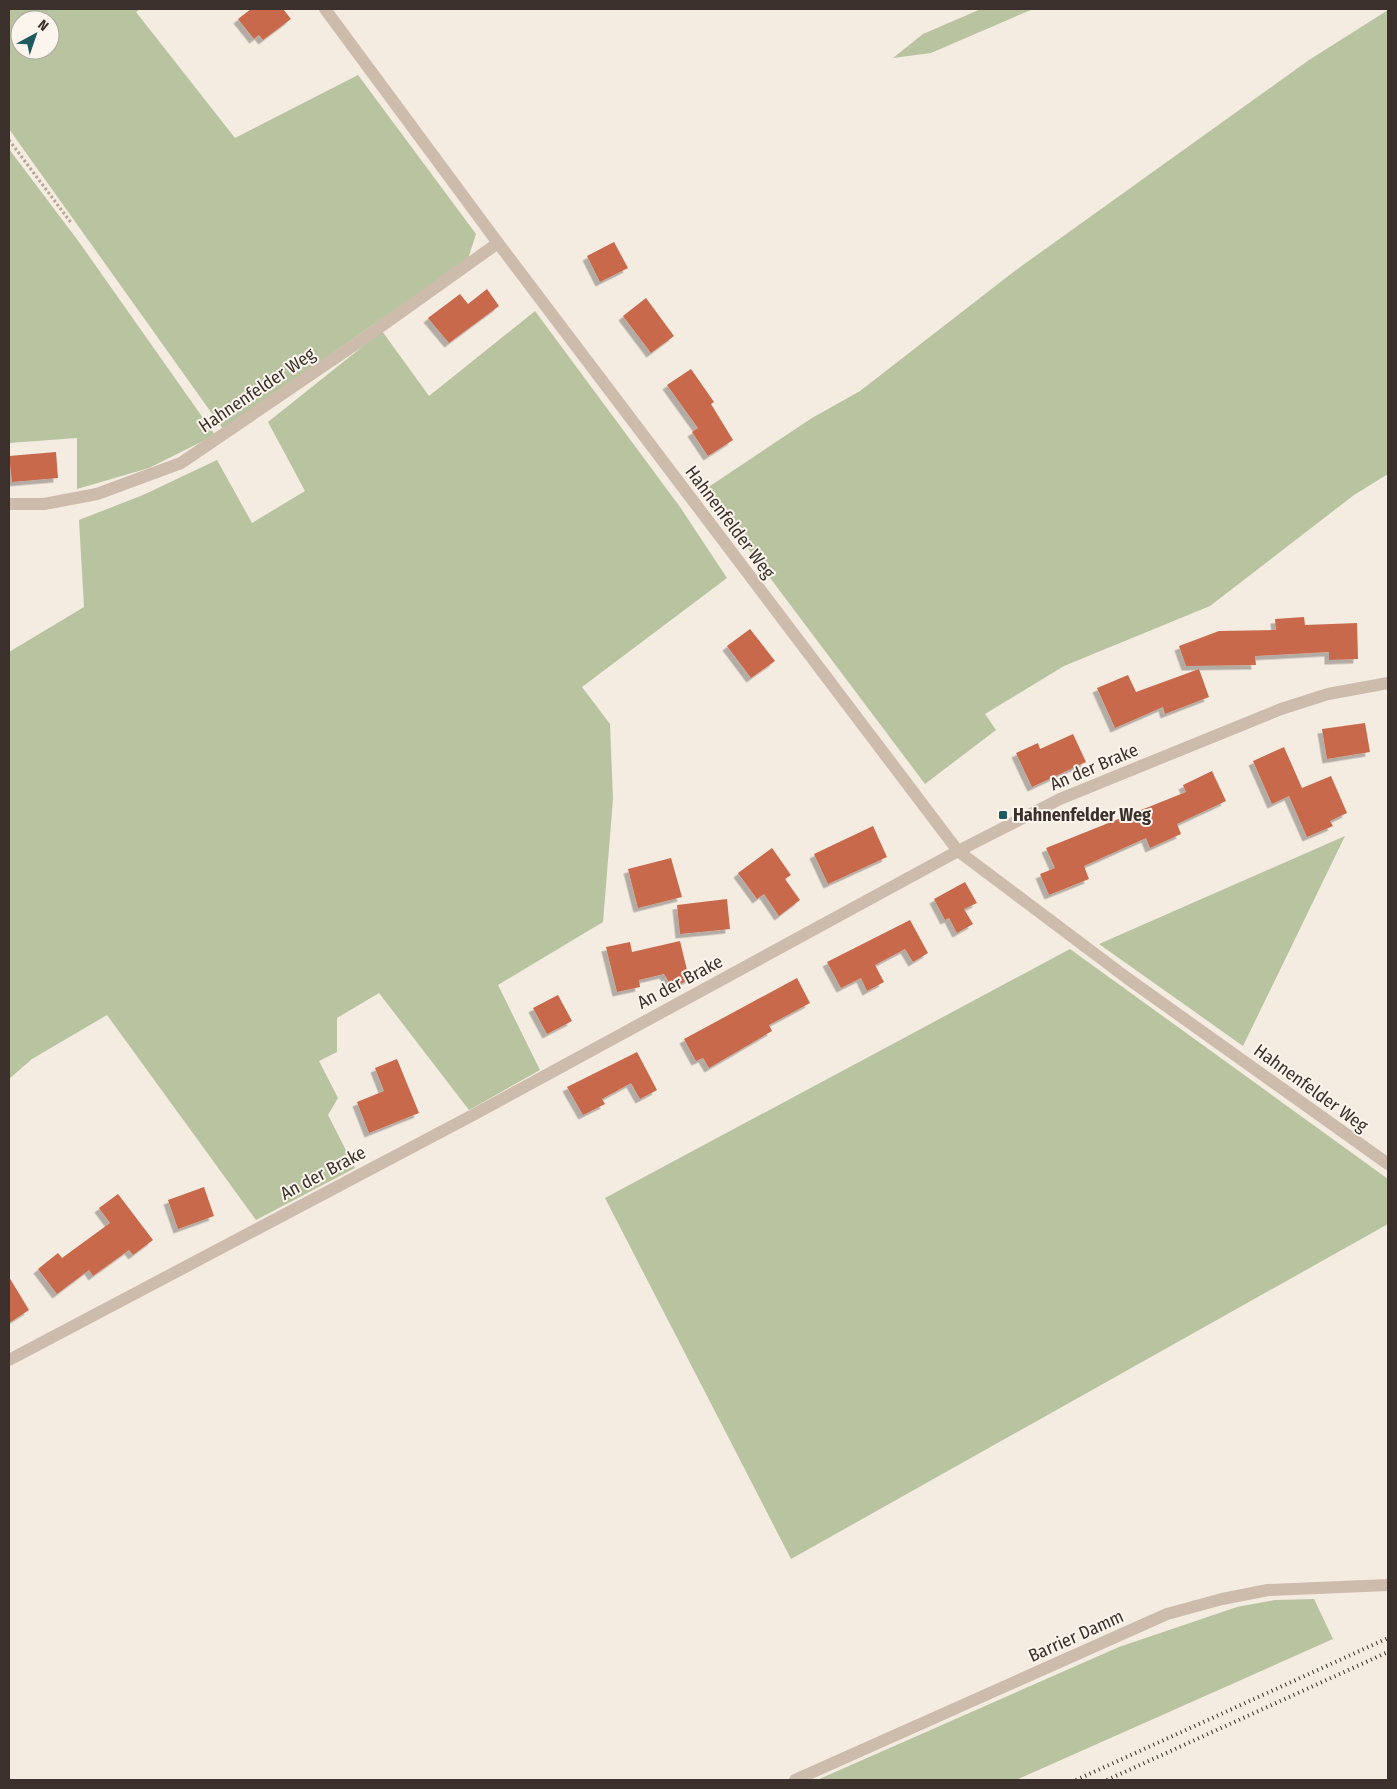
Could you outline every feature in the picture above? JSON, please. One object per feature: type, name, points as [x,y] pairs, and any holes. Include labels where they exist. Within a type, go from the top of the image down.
[{"type":"street","name":"Hahnenfelder Weg","points":[[324,9],[498,243],[958,851],[1128,978],[1388,1164]]},
{"type":"street","name":"Hahnenfelder Weg","points":[[9,504],[44,504],[97,494],[181,463],[369,335],[498,243]]},
{"type":"street","name":"An der Brake","points":[[9,1360],[482,1110],[958,851],[1060,799],[1281,709],[1328,694],[1388,683]]},
{"type":"street","name":"Barrier Damm","points":[[795,1780],[1167,1614],[1222,1599],[1268,1590],[1388,1585]]},
{"type":"path","points":[[9,140],[72,224]]},
{"type":"green space","points":[[9,9],[140,9],[136,12],[235,138],[358,75],[476,234],[468,259],[223,429],[9,129]]},
{"type":"green space","points":[[981,9],[1033,9],[931,53],[893,58],[923,34]]},
{"type":"green space","points":[[1388,10],[1388,474],[1354,495],[1210,606],[1064,666],[985,714],[996,730],[925,784],[704,490],[812,418],[860,391],[1016,270],[1309,60]]},
{"type":"green space","points":[[9,149],[79,242],[215,435],[149,468],[77,489],[77,438],[9,443]]},
{"type":"green space","points":[[535,311],[680,507],[727,578],[582,687],[610,724],[613,799],[603,922],[498,985],[540,1070],[469,1110],[379,993],[337,1018],[337,1052],[319,1061],[338,1098],[328,1115],[355,1168],[256,1220],[107,1015],[32,1059],[9,1079],[9,652],[84,607],[79,520],[143,495],[217,460],[252,523],[305,491],[268,422],[382,331],[429,396]]},
{"type":"green space","points":[[1345,836],[1243,1046],[1099,944]]},
{"type":"green space","points":[[1070,949],[1388,1179],[1388,1224],[791,1559],[605,1198]]},
{"type":"green space","points":[[1314,1599],[1333,1639],[1016,1780],[817,1780],[1119,1647],[1237,1607],[1275,1600]]},
{"type":"building","points":[[251,9],[283,9],[291,19],[263,40],[259,35],[254,39],[238,19]]},
{"type":"building","points":[[614,242],[628,268],[600,282],[587,256]]},
{"type":"building","points":[[487,289],[499,306],[449,343],[428,318],[460,294],[468,304]]},
{"type":"building","points":[[646,298],[674,336],[651,353],[623,316]]},
{"type":"building","points":[[691,369],[714,402],[711,404],[733,440],[708,456],[692,432],[698,428],[667,385]]},
{"type":"building","points":[[56,452],[58,478],[12,482],[9,456]]},
{"type":"building","points":[[1304,617],[1305,625],[1357,623],[1358,659],[1329,660],[1329,652],[1255,656],[1256,665],[1186,666],[1179,646],[1219,631],[1276,630],[1275,619]]},
{"type":"building","points":[[750,629],[775,661],[751,678],[727,646]]},
{"type":"building","points":[[1199,669],[1209,697],[1165,714],[1163,707],[1115,728],[1097,688],[1128,675],[1136,692]]},
{"type":"building","points":[[1365,723],[1370,752],[1327,759],[1322,729]]},
{"type":"building","points":[[1073,734],[1086,762],[1032,787],[1016,753],[1038,743],[1040,749]]},
{"type":"building","points":[[1284,747],[1302,788],[1331,776],[1347,813],[1330,821],[1333,826],[1307,837],[1289,796],[1272,804],[1253,761]]},
{"type":"building","points":[[1212,771],[1226,801],[1177,824],[1181,834],[1150,848],[1146,838],[1084,866],[1089,879],[1049,895],[1040,874],[1055,868],[1046,848],[1186,792],[1183,785]]},
{"type":"building","points":[[873,826],[887,857],[828,884],[814,854]]},
{"type":"building","points":[[772,848],[791,875],[785,879],[800,900],[779,916],[764,894],[757,899],[738,873]]},
{"type":"building","points":[[671,858],[682,897],[638,908],[628,869]]},
{"type":"building","points":[[965,882],[977,903],[964,909],[973,924],[957,933],[949,918],[945,920],[934,899]]},
{"type":"building","points":[[727,899],[730,929],[680,934],[677,905]]},
{"type":"building","points":[[910,920],[928,953],[913,962],[905,949],[875,965],[884,982],[867,991],[861,978],[841,988],[827,962]]},
{"type":"building","points":[[680,941],[687,970],[692,977],[673,989],[664,974],[639,980],[640,987],[617,992],[606,947],[630,942],[632,952]]},
{"type":"building","points":[[797,978],[810,1003],[769,1025],[772,1031],[709,1068],[703,1058],[696,1061],[684,1039]]},
{"type":"building","points":[[558,995],[572,1021],[547,1034],[533,1008]]},
{"type":"building","points":[[637,1052],[657,1090],[640,1099],[631,1083],[602,1099],[605,1104],[583,1115],[567,1087]]},
{"type":"building","points":[[397,1059],[419,1113],[369,1133],[357,1102],[384,1091],[375,1068]]},
{"type":"building","points":[[204,1187],[214,1216],[178,1229],[168,1200]]},
{"type":"building","points":[[118,1194],[153,1240],[133,1255],[129,1250],[93,1276],[89,1270],[57,1294],[38,1269],[58,1253],[62,1258],[110,1223],[99,1208]]},
{"type":"building","points":[[9,1277],[29,1310],[9,1323]]},
{"type":"railway","points":[[1076,1780],[1388,1638]]},
{"type":"railway","points":[[1107,1780],[1388,1652]]},
{"type":"place","name":"Hahnenfelder Weg","points":[[1003,815]]}]
